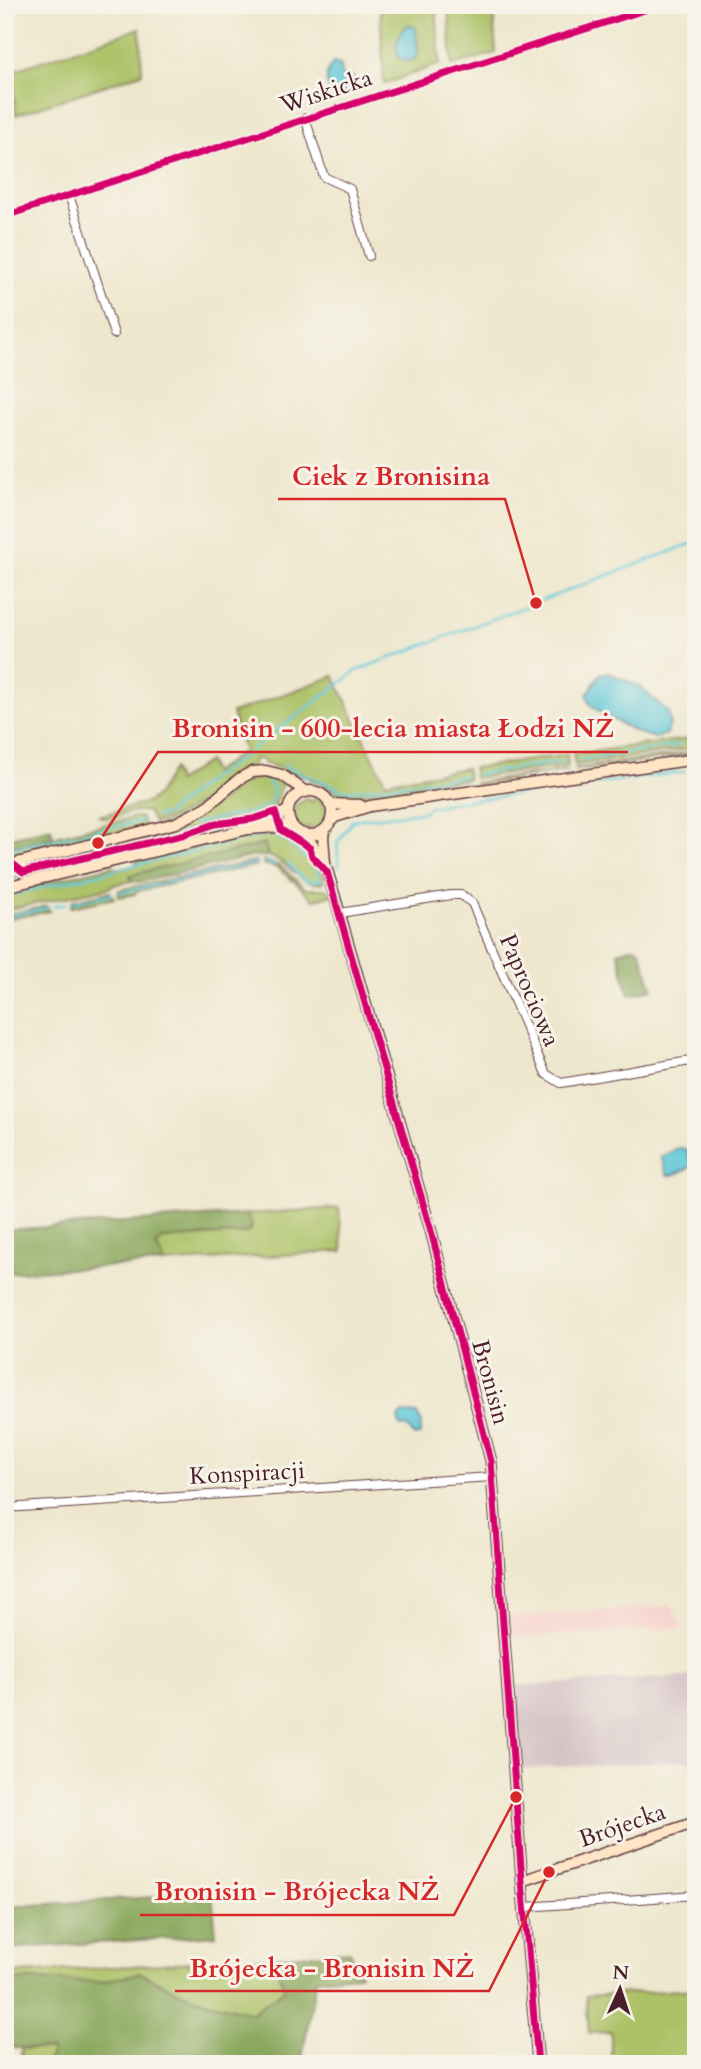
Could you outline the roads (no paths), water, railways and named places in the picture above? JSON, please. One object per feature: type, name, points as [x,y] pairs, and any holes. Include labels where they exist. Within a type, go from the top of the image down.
[{"type":"street","name":"Wiskicka","points":[[5,216],[660,5]]},
{"type":"street","points":[[305,118],[324,177],[350,190],[369,256]]},
{"type":"street","points":[[69,195],[114,334]]},
{"type":"street","points":[[5,887],[248,829],[292,826],[306,835],[317,834],[335,817],[370,806],[696,760]]},
{"type":"street","points":[[5,866],[169,825],[205,808],[244,776],[260,771],[286,777],[306,792],[317,793],[329,804],[331,810],[327,825]]},
{"type":"street","points":[[275,774],[286,788],[292,826]]},
{"type":"street","points":[[248,829],[290,806],[306,792]]},
{"type":"street","points":[[329,804],[370,806]]},
{"type":"street","name":"Bronisin","points":[[327,825],[323,837],[325,863],[434,1244],[488,1448],[538,2064]]},
{"type":"street","name":"Bronisin","points":[[306,835],[325,863]]},
{"type":"street","name":"Paprociowa","points":[[340,913],[451,895],[461,895],[472,903],[546,1074],[561,1083],[696,1060]]},
{"type":"street","name":"Konspiracji","points":[[5,1508],[492,1477]]},
{"type":"street","name":"Brójecka","points":[[522,1881],[696,1822]]},
{"type":"street","points":[[524,1907],[696,1895]]},
{"type":"water","points":[[408,25],[416,28],[418,54],[416,59],[407,61],[399,58],[397,45],[399,36]]},
{"type":"water","points":[[335,62],[341,66],[342,76],[351,76],[354,79],[351,90],[340,94],[331,92],[327,80],[329,68]]},
{"type":"water","points":[[608,673],[639,686],[668,712],[670,724],[667,734],[655,738],[636,732],[590,704],[587,695],[600,674]]},
{"type":"water","points":[[680,1148],[686,1149],[692,1162],[691,1167],[667,1175],[661,1157]]},
{"type":"water","points":[[403,1413],[417,1414],[421,1421],[420,1435],[414,1436],[408,1427],[400,1426],[398,1418]]},
{"type":"waterway","points":[[251,750],[358,670],[696,542]]},
{"type":"waterway","points":[[691,744],[696,743]]},
{"type":"waterway","points":[[578,760],[680,745]]},
{"type":"waterway","points":[[156,817],[167,814],[246,754]]},
{"type":"waterway","points":[[477,774],[564,762]]},
{"type":"waterway","points":[[284,766],[342,790],[352,791],[465,776]]},
{"type":"waterway","points":[[339,866],[337,843],[353,820],[423,812],[428,808],[450,803],[685,772]]},
{"type":"waterway","points":[[191,824],[253,812],[271,803],[274,788],[266,779]]},
{"type":"waterway","points":[[5,850],[141,821]]},
{"type":"waterway","points":[[5,896],[267,834],[281,838],[314,864],[321,880]]},
{"type":"waterway","points":[[264,862],[275,865]]},
{"type":"waterway","points":[[119,893],[257,863]]},
{"type":"waterway","points":[[288,864],[306,880],[319,880]]},
{"type":"waterway","points":[[72,903],[112,894]]},
{"type":"waterway","points":[[54,906],[65,904]]},
{"type":"waterway","points":[[5,917],[48,908]]},
{"type":"place","name":"Ciek z Bronisina","points":[[536,603]]},
{"type":"place","name":"Bronisin - 600-lecia miasta Łodzi NŻ","points":[[98,843]]},
{"type":"place","name":"Bronisin - Brójecka NŻ","points":[[516,1797]]},
{"type":"place","name":"Brójecka - Bronisin NŻ","points":[[549,1872]]}]
